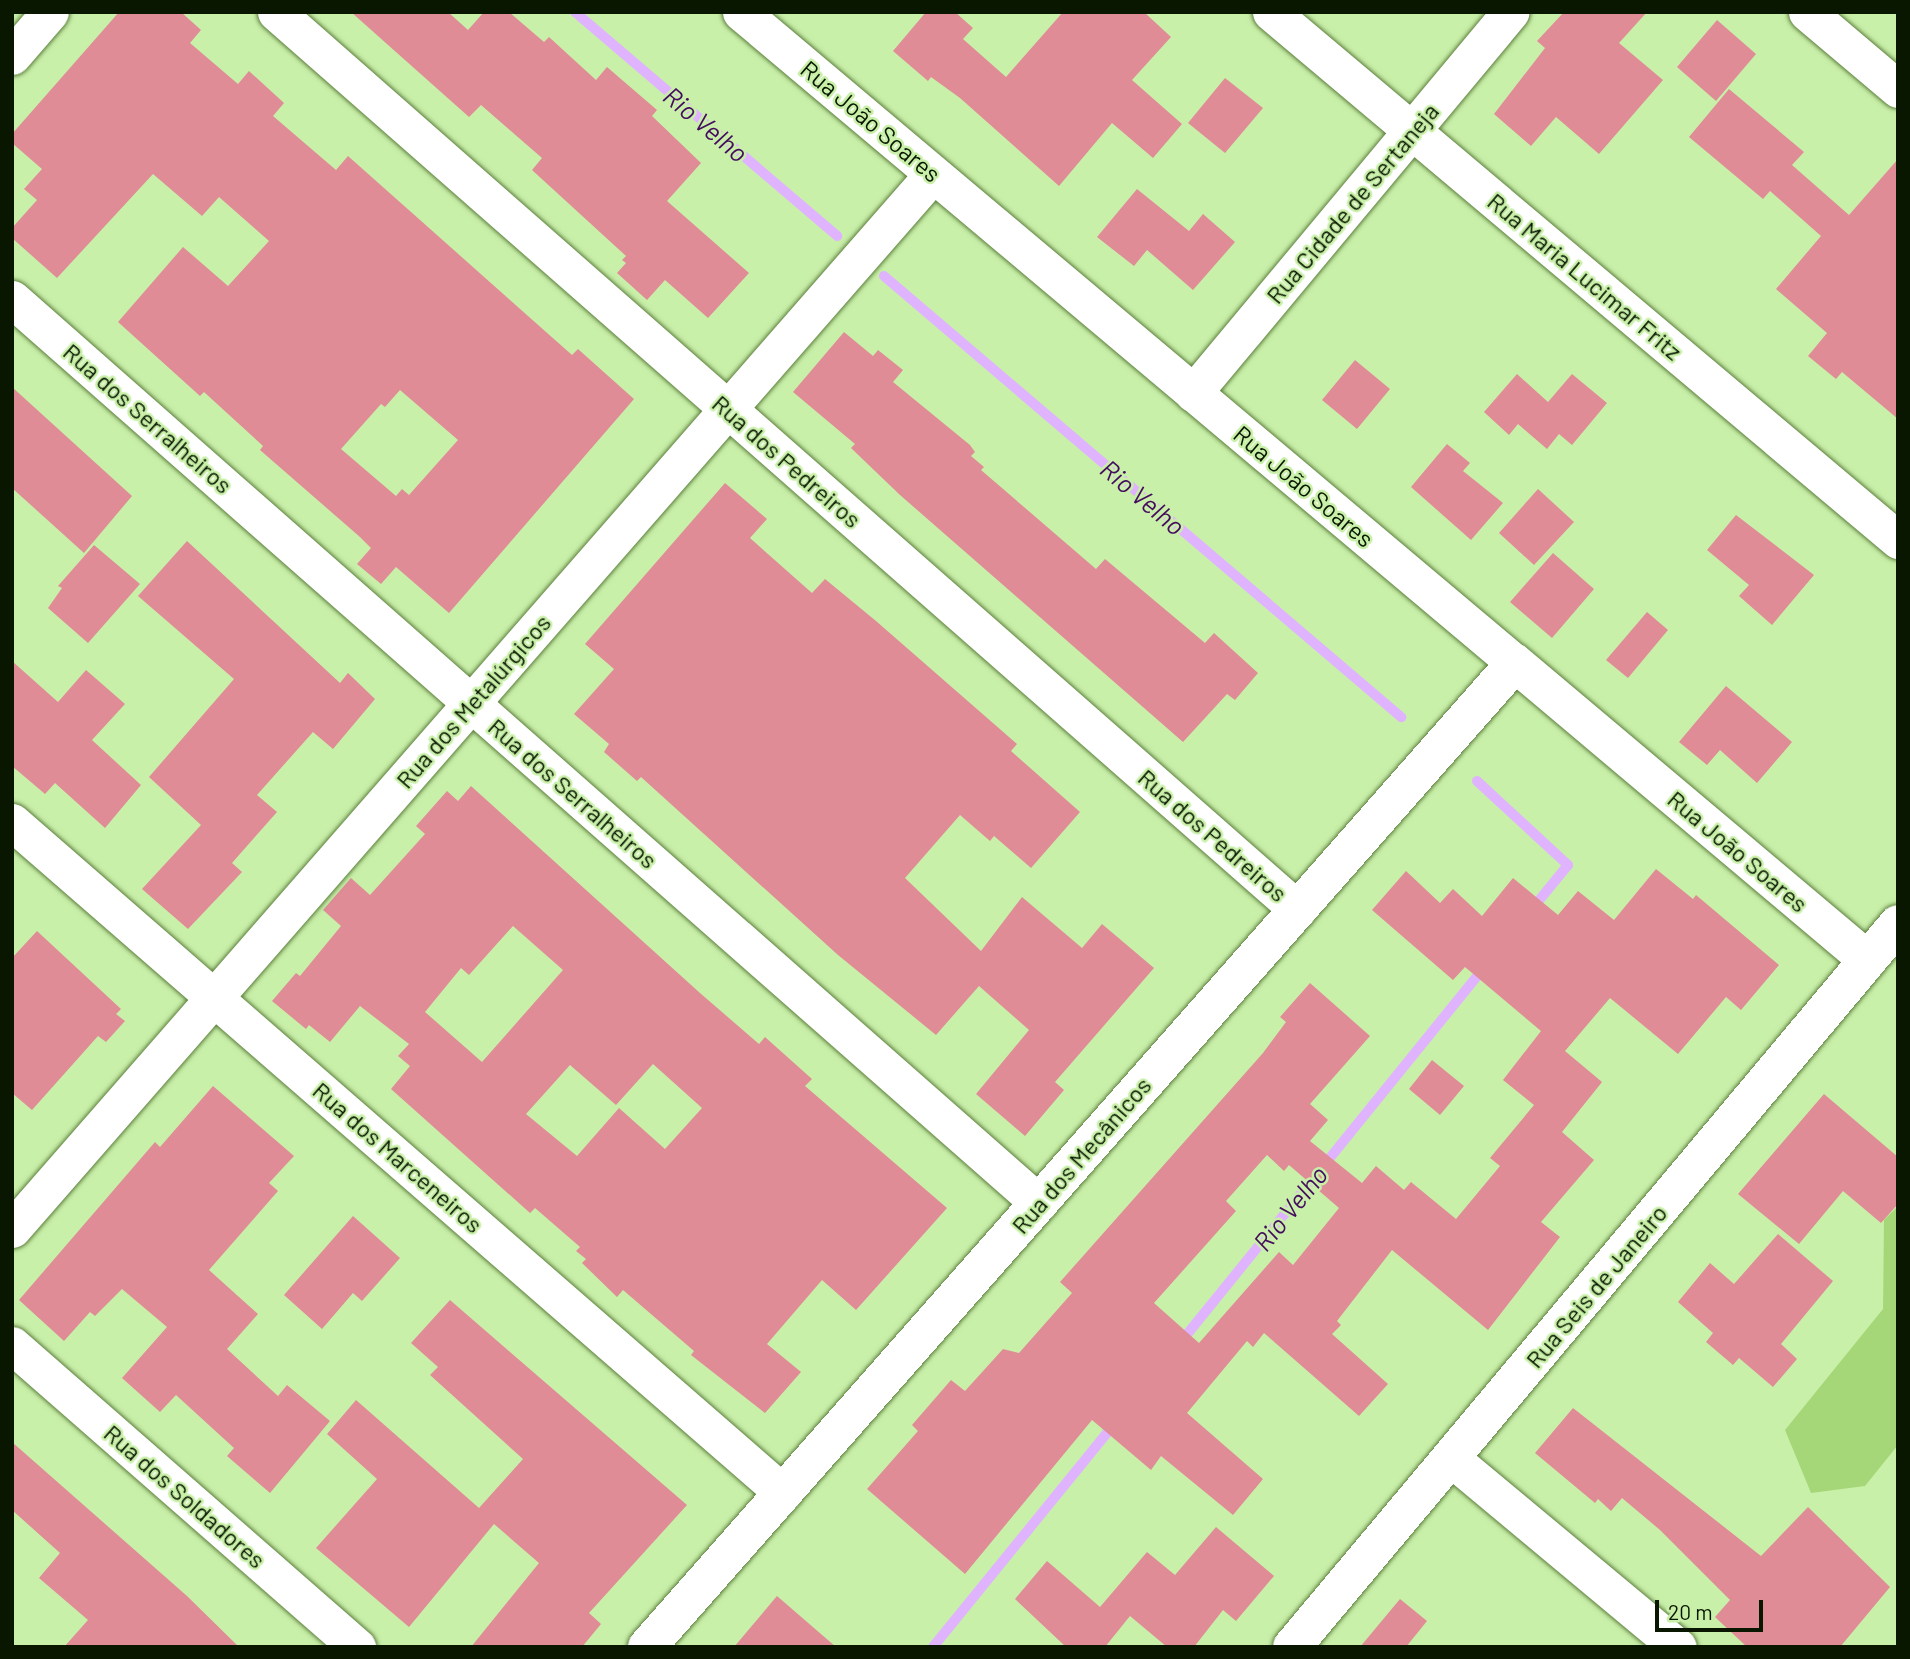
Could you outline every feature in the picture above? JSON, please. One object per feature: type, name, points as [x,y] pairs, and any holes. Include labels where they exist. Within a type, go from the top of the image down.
[{"type":"main road","name":"Rua dos Mecânicos","points":[[648,1647],[1515,663]]},
{"type":"main road","name":"Rua João Soares","points":[[1515,663],[1868,960]]},
{"type":"main road","name":"Rua Seis de Janeiro","points":[[1292,1647],[1898,924]]},
{"type":"street","points":[[12,55],[50,12]]},
{"type":"street","name":"Rua dos Pedreiros","points":[[276,12],[1298,910]]},
{"type":"street","name":"Rua João Soares","points":[[741,12],[1515,663]]},
{"type":"street","name":"Rua Maria Lucimar Fritz","points":[[1271,12],[1898,541]]},
{"type":"street","name":"Rua Cidade de Sertaneja","points":[[1194,393],[1510,12]]},
{"type":"street","points":[[1807,12],[1898,89]]},
{"type":"street","name":"Rua dos Metalúrgicos","points":[[12,1229],[933,174]]},
{"type":"street","name":"Rua dos Serralheiros","points":[[12,299],[1039,1203]]},
{"type":"street","name":"Rua dos Marceneiros","points":[[12,822],[783,1493]]},
{"type":"street","name":"Rua dos Soldadores","points":[[12,1345],[357,1647]]},
{"type":"street","points":[[1452,1459],[1678,1647]]},
{"type":"green space","points":[[1898,1206],[1898,1445],[1865,1486],[1811,1493],[1785,1430],[1883,1309],[1884,1220]]},
{"type":"building","points":[[119,12],[181,12],[201,30],[190,43],[238,84],[249,71],[284,103],[273,116],[336,170],[348,156],[572,355],[578,349],[634,399],[449,613],[396,567],[381,584],[357,564],[371,548],[260,450],[263,446],[204,392],[200,396],[118,322],[183,247],[228,286],[269,241],[219,197],[202,216],[153,174],[57,278],[12,238],[12,228],[37,200],[24,189],[42,169],[12,143],[12,134]],"holes":[[[400,390],[458,440],[409,495],[402,489],[396,496],[341,449],[381,404],[385,407]]]},
{"type":"building","points":[[351,12],[448,12],[468,30],[484,12],[509,12],[544,42],[549,37],[596,80],[607,67],[657,110],[652,116],[701,163],[667,201],[749,273],[708,318],[665,280],[647,300],[617,273],[626,263],[622,260],[626,256],[532,170],[542,158],[481,105],[469,117]]},
{"type":"building","points":[[926,12],[955,12],[973,28],[963,39],[1006,77],[1063,12],[1144,12],[1171,37],[1132,80],[1182,124],[1153,158],[1112,123],[1059,186],[960,98],[931,77],[928,81],[893,51]]},
{"type":"building","points":[[1564,12],[1647,12],[1619,43],[1663,80],[1599,154],[1556,117],[1531,146],[1494,114],[1545,48],[1537,41]]},
{"type":"building","points":[[1717,20],[1756,54],[1716,101],[1677,67]]},
{"type":"building","points":[[1225,78],[1263,108],[1225,153],[1188,123]]},
{"type":"building","points":[[1729,89],[1804,152],[1792,165],[1849,215],[1898,159],[1898,419],[1842,372],[1836,379],[1808,356],[1827,333],[1776,289],[1821,236],[1770,191],[1763,199],[1689,137]]},
{"type":"building","points":[[1137,189],[1189,231],[1203,214],[1235,242],[1193,290],[1147,250],[1134,266],[1097,237]]},
{"type":"building","points":[[844,332],[873,356],[878,350],[903,370],[893,382],[970,445],[975,452],[971,456],[984,467],[981,470],[1096,569],[1105,559],[1205,643],[1214,633],[1258,673],[1235,700],[1227,694],[1183,742],[900,495],[851,448],[855,444],[793,392]]},
{"type":"building","points":[[1355,360],[1390,389],[1357,429],[1322,400]]},
{"type":"building","points":[[1517,374],[1548,402],[1572,374],[1607,403],[1572,445],[1559,434],[1547,449],[1518,424],[1509,435],[1484,412]]},
{"type":"building","points":[[12,387],[132,496],[84,553],[12,488]]},
{"type":"building","points":[[1447,444],[1470,463],[1463,471],[1503,503],[1471,540],[1411,487]]},
{"type":"building","points":[[725,483],[767,519],[750,538],[812,593],[825,579],[876,621],[1017,744],[1011,751],[1080,812],[1031,868],[994,836],[990,841],[960,815],[905,878],[981,951],[1022,897],[1082,948],[1102,924],[1154,968],[1055,1082],[1064,1090],[1025,1136],[976,1094],[1029,1030],[979,986],[936,1035],[838,955],[641,777],[637,781],[604,752],[609,744],[574,714],[614,669],[585,644]]},
{"type":"building","points":[[1538,489],[1574,522],[1534,565],[1499,533]]},
{"type":"building","points":[[1736,515],[1814,575],[1772,625],[1739,596],[1749,585],[1707,550]]},
{"type":"building","points":[[187,541],[340,683],[348,673],[375,699],[333,749],[313,732],[257,795],[277,812],[232,863],[242,872],[188,929],[142,889],[201,825],[149,777],[234,679],[138,596]]},
{"type":"building","points":[[94,545],[140,584],[88,643],[48,608],[62,588],[58,586]]},
{"type":"building","points":[[1553,553],[1594,589],[1552,638],[1510,602]]},
{"type":"building","points":[[1647,612],[1668,630],[1628,678],[1606,660]]},
{"type":"building","points":[[12,661],[58,702],[86,670],[125,704],[92,740],[141,785],[105,828],[55,783],[45,794],[12,766]]},
{"type":"building","points":[[1726,686],[1792,742],[1757,783],[1720,750],[1707,765],[1679,742]]},
{"type":"building","points":[[471,786],[759,1044],[765,1037],[812,1079],[805,1086],[947,1208],[856,1310],[822,1280],[767,1344],[801,1372],[765,1413],[691,1355],[694,1351],[623,1290],[617,1297],[582,1263],[586,1259],[576,1251],[580,1247],[535,1208],[530,1213],[391,1089],[410,1066],[398,1056],[409,1044],[360,1006],[330,1042],[309,1025],[306,1029],[272,1001],[296,973],[300,976],[341,926],[323,910],[351,878],[370,895],[425,834],[416,826],[447,791],[458,801]],"holes":[[[513,926],[563,970],[482,1062],[425,1012],[461,968],[469,975]],[[653,1064],[702,1108],[665,1149],[619,1108],[577,1156],[526,1114],[570,1065],[616,1105]]]},
{"type":"building","points":[[1656,869],[1693,899],[1696,895],[1779,965],[1741,1010],[1726,997],[1678,1054],[1610,998],[1565,1051],[1602,1082],[1562,1132],[1594,1160],[1541,1222],[1560,1237],[1488,1330],[1392,1250],[1337,1321],[1341,1325],[1332,1334],[1388,1384],[1359,1416],[1264,1333],[1253,1347],[1247,1341],[1187,1413],[1263,1479],[1233,1515],[1161,1456],[1151,1470],[1092,1420],[965,1574],[867,1489],[918,1431],[912,1425],[951,1380],[965,1391],[1003,1349],[1019,1353],[1072,1293],[1060,1282],[1263,1053],[1286,1022],[1280,1017],[1310,983],[1370,1036],[1310,1104],[1328,1120],[1310,1141],[1362,1183],[1376,1166],[1404,1190],[1411,1182],[1456,1219],[1500,1166],[1490,1158],[1534,1105],[1503,1080],[1541,1031],[1465,967],[1453,980],[1372,910],[1406,871],[1440,903],[1453,889],[1482,916],[1513,878],[1558,915],[1578,891],[1614,920]],"holes":[[[1267,1155],[1284,1171],[1289,1165],[1339,1208],[1293,1265],[1279,1252],[1199,1343],[1154,1303],[1236,1211],[1226,1201]]]},
{"type":"building","points":[[37,931],[121,1009],[116,1014],[125,1021],[106,1042],[98,1036],[32,1110],[12,1093],[12,958]]},
{"type":"building","points":[[1432,1060],[1464,1086],[1440,1115],[1409,1089]]},
{"type":"building","points":[[213,1086],[294,1156],[269,1183],[278,1191],[209,1270],[258,1314],[227,1349],[278,1396],[287,1385],[330,1421],[270,1493],[227,1456],[234,1448],[176,1395],[160,1412],[122,1378],[167,1327],[122,1289],[95,1316],[90,1312],[64,1341],[19,1300],[155,1142],[160,1147]]},
{"type":"building","points":[[1824,1094],[1898,1157],[1898,1204],[1881,1223],[1843,1191],[1799,1244],[1738,1194]]},
{"type":"building","points":[[353,1216],[400,1258],[362,1301],[353,1293],[322,1329],[284,1295]]},
{"type":"building","points":[[1778,1234],[1833,1281],[1781,1344],[1797,1359],[1773,1387],[1739,1358],[1733,1365],[1706,1342],[1713,1333],[1678,1302],[1710,1263],[1734,1284]]},
{"type":"building","points":[[450,1300],[687,1505],[589,1613],[601,1624],[582,1647],[471,1647],[539,1563],[494,1524],[409,1627],[316,1548],[377,1479],[327,1434],[356,1400],[479,1508],[523,1459],[430,1375],[438,1367],[411,1343]]},
{"type":"building","points":[[1573,1408],[1761,1556],[1808,1507],[1890,1587],[1840,1647],[1747,1647],[1715,1617],[1730,1600],[1660,1530],[1622,1498],[1611,1511],[1598,1499],[1595,1503],[1535,1453]]},
{"type":"building","points":[[12,1442],[187,1596],[239,1647],[64,1647],[88,1620],[39,1578],[60,1553],[12,1510]]},
{"type":"building","points":[[1216,1527],[1274,1576],[1236,1621],[1223,1610],[1194,1647],[1167,1647],[1130,1616],[1105,1647],[1066,1647],[1015,1599],[1047,1561],[1100,1607],[1147,1552],[1175,1575]]},
{"type":"building","points":[[777,1596],[836,1647],[734,1647]]},
{"type":"building","points":[[1400,1599],[1427,1621],[1406,1647],[1360,1647]]},
{"type":"waterway","name":"Rio Velho","points":[[575,12],[837,236]]},
{"type":"waterway","name":"Rio Velho","points":[[884,276],[1401,717]]},
{"type":"waterway","name":"Rio Velho","points":[[1477,781],[1568,865],[1531,910]]},
{"type":"waterway","name":"Rio Velho","points":[[1180,1343],[1485,966]]},
{"type":"waterway","name":"Rio Velho","points":[[933,1647],[1115,1423]]}]
